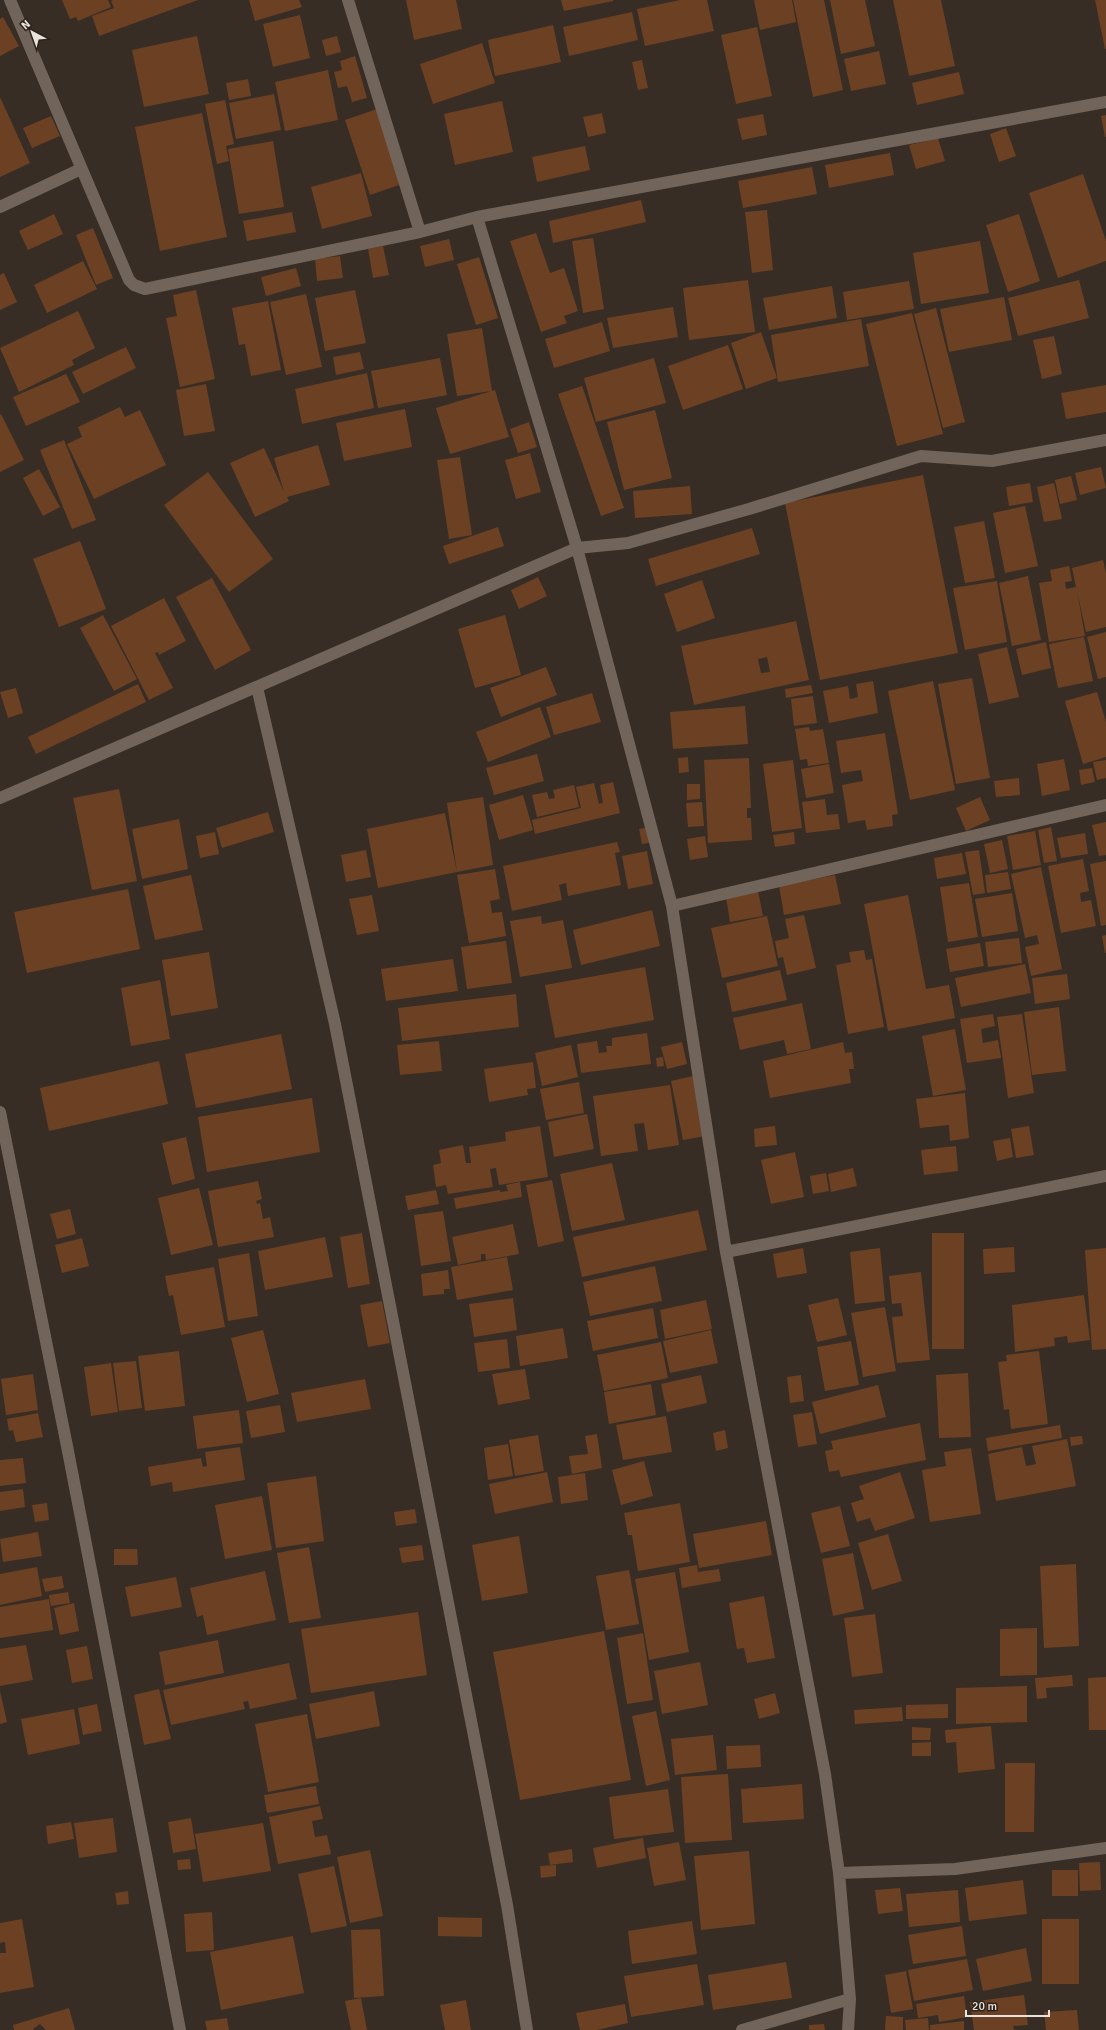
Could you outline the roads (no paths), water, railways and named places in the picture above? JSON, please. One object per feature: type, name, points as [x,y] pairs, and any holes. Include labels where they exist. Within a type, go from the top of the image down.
[{"type":"street","points":[[10,0],[129,280],[134,285],[144,289],[420,232],[477,218],[1106,102]]},
{"type":"street","points":[[348,0],[420,232]]},
{"type":"street","points":[[0,207],[81,169]]},
{"type":"street","points":[[477,218],[577,548],[672,906],[726,1252],[825,1774],[839,1873],[850,1999],[848,2030]]},
{"type":"street","points":[[0,797],[258,687],[577,548],[628,543],[749,509],[921,456],[992,461],[1106,440]]},
{"type":"street","points":[[258,687],[334,1024],[506,1905],[527,2030]]},
{"type":"street","points":[[672,906],[1106,805]]},
{"type":"street","points":[[0,1112],[67,1446],[180,2030]]},
{"type":"street","points":[[726,1252],[1106,1176]]},
{"type":"street","points":[[839,1873],[955,1869],[1106,1848]]},
{"type":"street","points":[[742,2030],[850,1999]]}]
